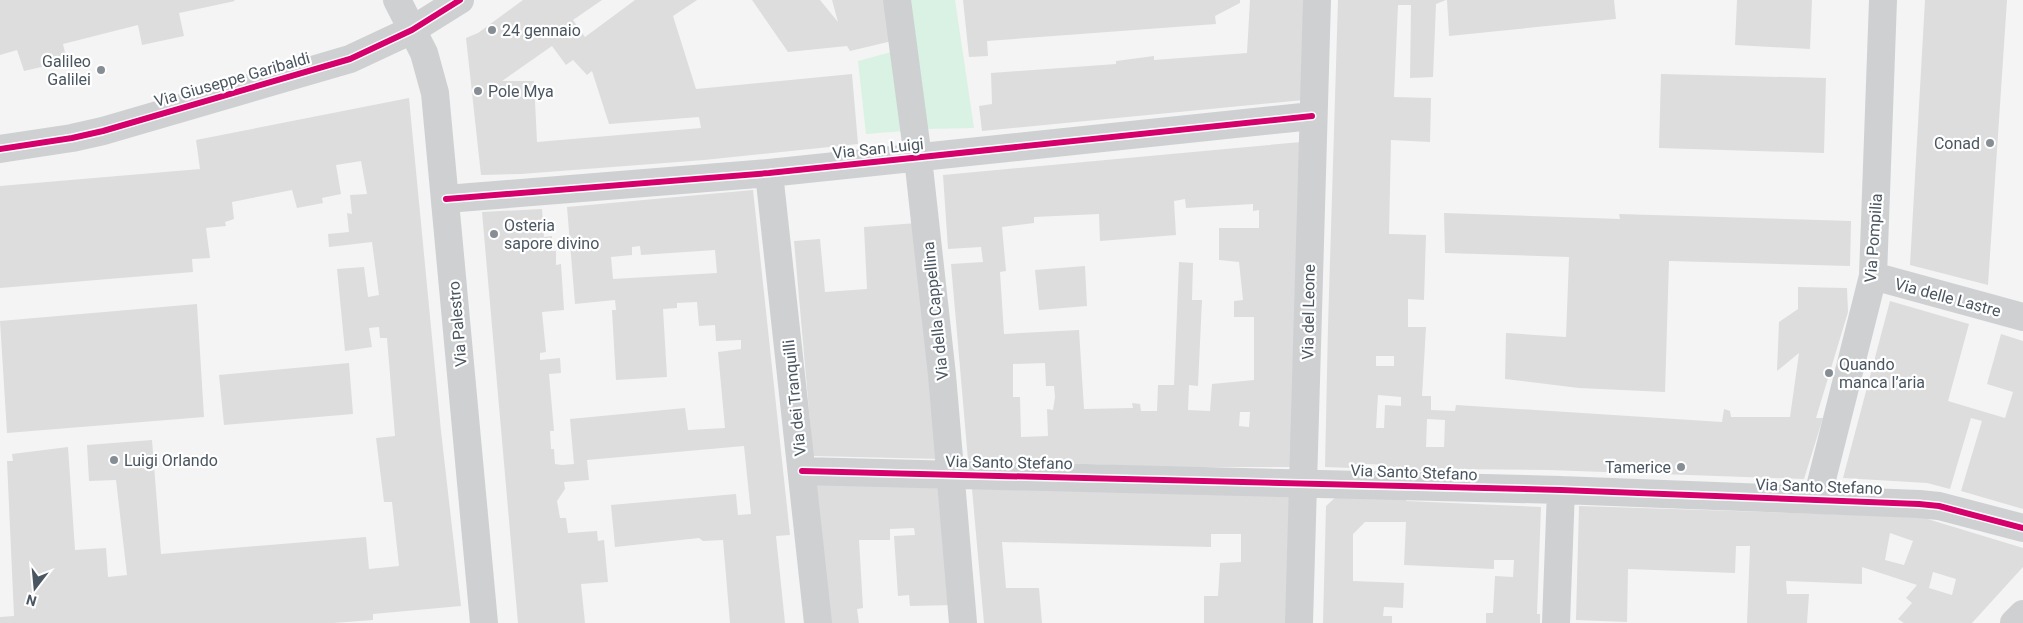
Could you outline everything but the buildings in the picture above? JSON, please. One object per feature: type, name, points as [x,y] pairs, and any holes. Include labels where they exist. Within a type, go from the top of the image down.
[{"type":"street","name":"Via Palestro","points":[[397,0],[430,69],[435,93],[484,623]]},
{"type":"street","name":"Via Giuseppe Garibaldi","points":[[0,149],[72,138],[103,131],[350,59],[412,30],[460,0]]},
{"type":"street","name":"Via della Cappellina","points":[[897,0],[918,158],[942,375],[963,623]]},
{"type":"street","name":"Via del Leone","points":[[1298,623],[1304,483],[1312,116],[1317,0]]},
{"type":"street","name":"Via Pompilia","points":[[1817,499],[1873,276],[1884,0]]},
{"type":"street","name":"Via San Luigi","points":[[446,199],[769,173],[1312,116]]},
{"type":"street","name":"Via dei Tranquilli","points":[[769,173],[818,623]]},
{"type":"street","name":"Via delle Lastre","points":[[1873,276],[2023,317]]},
{"type":"street","name":"Via Santo Stefano","points":[[802,470],[1561,490],[1817,499],[1939,506],[2023,528]]},
{"type":"street","points":[[1556,623],[1561,490]]},
{"type":"street","points":[[2014,623],[2023,614]]},
{"type":"green space","points":[[910,0],[955,0],[974,128],[927,129]]},
{"type":"green space","points":[[895,51],[904,131],[866,134],[858,61]]},
{"type":"cycle path","points":[[0,149],[72,138],[103,131],[350,59],[412,30],[460,0]]},
{"type":"cycle path","points":[[446,199],[769,173],[1312,116]]},
{"type":"cycle path","points":[[802,471],[1561,490],[1919,504],[1939,506],[2023,528]]},
{"type":"place","name":"24 gennaio","points":[[492,30]]},
{"type":"place","name":"Galileo Galilei","points":[[101,70]]},
{"type":"place","name":"Pole Mya","points":[[478,91]]},
{"type":"place","name":"Conad","points":[[1990,143]]},
{"type":"place","name":"Osteria sapore divino","points":[[494,234]]},
{"type":"place","name":"Quando manca l’aria","points":[[1829,373]]},
{"type":"place","name":"Luigi Orlando","points":[[114,460]]},
{"type":"place","name":"Tamerice","points":[[1681,467]]}]
